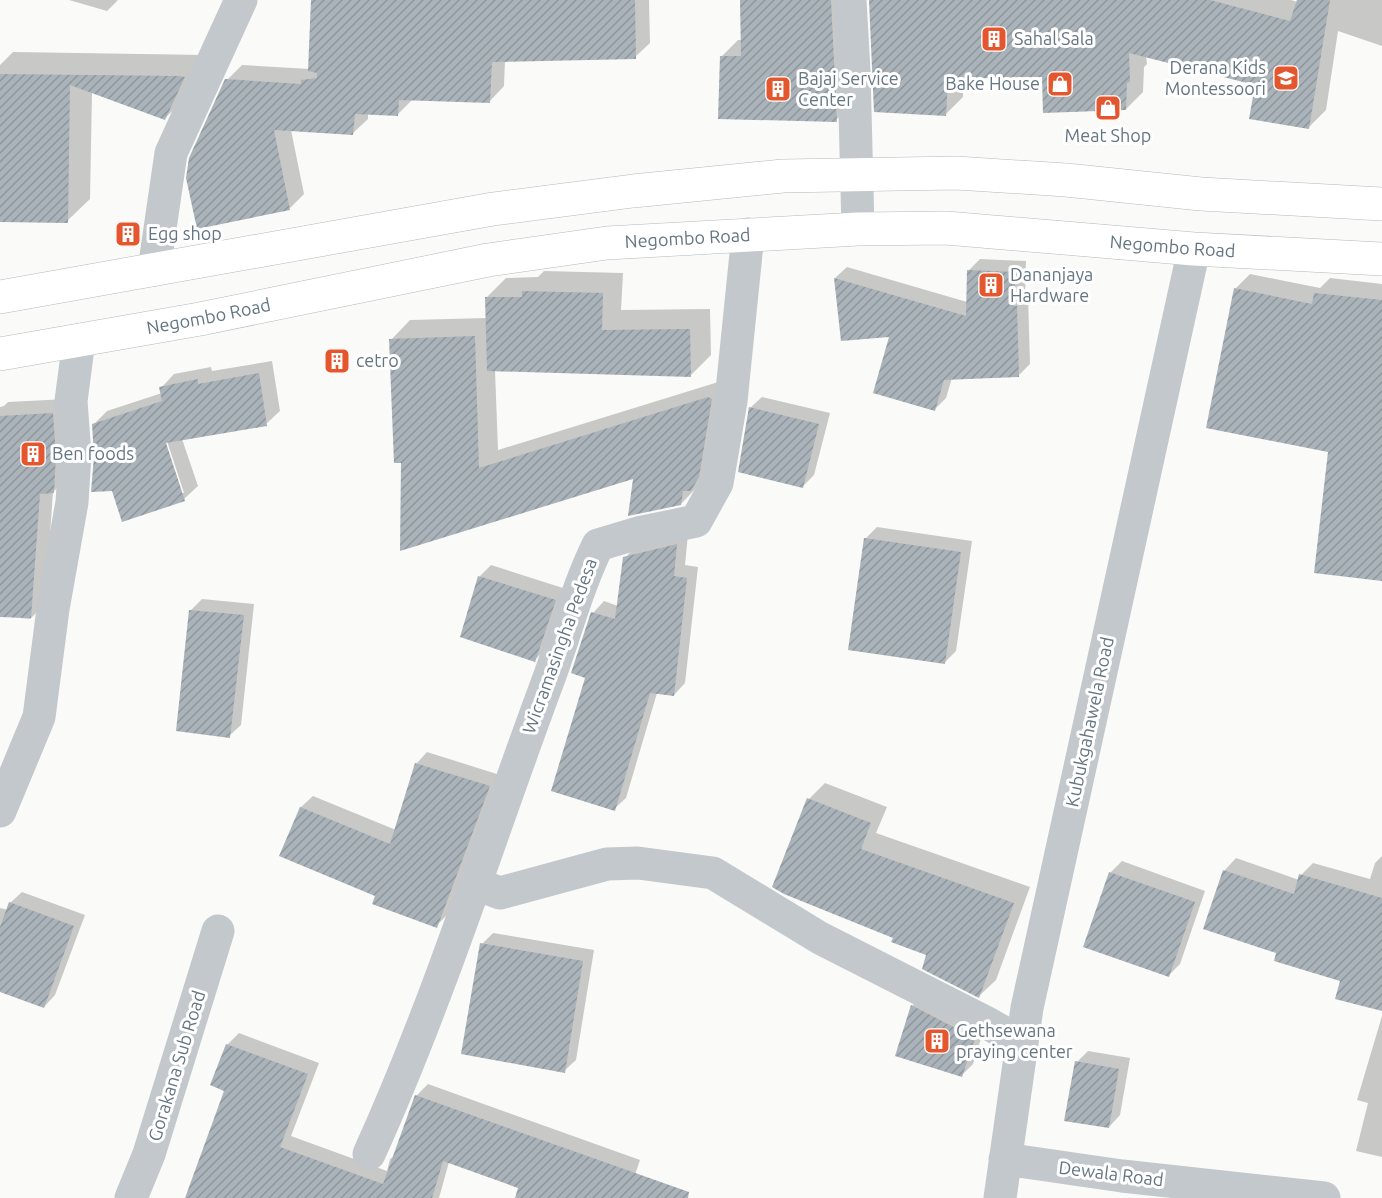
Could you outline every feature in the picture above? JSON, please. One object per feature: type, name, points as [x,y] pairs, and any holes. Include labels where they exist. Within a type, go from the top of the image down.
[{"type":"highway","points":[[0,297],[504,208],[633,191],[783,176],[956,173],[1066,180],[1201,194],[1382,204]]},
{"type":"highway","name":"Negombo Road","points":[[0,354],[340,291],[488,260],[607,243],[858,229],[946,228],[1194,249],[1382,260]]},
{"type":"street","points":[[154,270],[171,153],[241,0]]},
{"type":"street","points":[[849,0],[854,71],[858,229]]},
{"type":"street","name":"Wicramasingha Pedesa","points":[[369,1154],[476,884],[585,572],[598,545],[638,533],[696,521],[717,483],[731,401],[748,234]]},
{"type":"street","name":"Kubukgahawela Road","points":[[1000,1198],[1027,1008],[1194,249]]},
{"type":"street","points":[[0,811],[39,717],[53,609],[72,502],[75,455],[71,401],[79,340]]},
{"type":"street","points":[[476,884],[500,893],[607,864],[638,863],[713,873],[820,938],[1022,1043]]},
{"type":"street","name":"Gorakana Sub Road","points":[[131,1198],[149,1154],[218,932]]},
{"type":"street","name":"Dewala Road","points":[[1005,1159],[1122,1176],[1324,1198]]},
{"type":"building","points":[[311,0],[635,0],[636,59],[492,62],[490,103],[399,100],[398,116],[355,114],[353,135],[274,130],[290,210],[197,229],[186,178],[189,158],[225,79],[301,84],[301,80],[317,78],[317,73],[308,71]]},
{"type":"building","points":[[740,0],[831,0],[837,122],[718,119],[720,56],[741,56]]},
{"type":"building","points":[[869,0],[1210,0],[1290,21],[1297,0],[1330,0],[1309,129],[1249,119],[1255,85],[1129,53],[1130,82],[1127,83],[1126,110],[1043,113],[1042,77],[948,79],[946,116],[874,112]]},
{"type":"building","points":[[0,74],[185,77],[165,120],[70,85],[68,223],[0,222]]},
{"type":"building","points":[[967,270],[1016,272],[1014,306],[1017,306],[1019,377],[944,380],[935,411],[873,393],[889,337],[841,341],[834,278],[966,316]]},
{"type":"building","points":[[1234,288],[1312,304],[1314,293],[1382,300],[1382,581],[1314,573],[1328,452],[1206,428]]},
{"type":"building","points":[[522,291],[603,293],[602,330],[690,329],[691,377],[487,371],[485,297],[522,297]]},
{"type":"building","points":[[475,336],[479,468],[708,397],[712,399],[699,477],[691,491],[683,491],[681,505],[628,516],[633,479],[400,551],[401,463],[394,463],[389,339]]},
{"type":"building","points":[[259,373],[267,426],[166,443],[185,501],[122,522],[112,491],[91,492],[94,456],[92,424],[162,401],[159,387],[198,379],[198,384]]},
{"type":"building","points":[[749,407],[819,424],[803,488],[738,472]]},
{"type":"building","points":[[53,413],[56,455],[54,493],[40,494],[31,618],[0,617],[0,416]]},
{"type":"building","points":[[864,538],[961,552],[945,664],[848,650]]},
{"type":"building","points":[[677,544],[674,576],[687,578],[674,696],[650,693],[615,811],[551,791],[585,678],[571,673],[591,612],[615,619],[623,557]]},
{"type":"building","points":[[478,576],[556,600],[535,662],[460,637]]},
{"type":"building","points":[[189,610],[244,615],[230,738],[176,731]]},
{"type":"building","points":[[415,763],[490,786],[437,928],[372,904],[375,896],[279,856],[300,807],[390,844]]},
{"type":"building","points":[[807,798],[871,823],[861,849],[1014,903],[979,998],[922,969],[926,955],[891,942],[893,938],[772,887]]},
{"type":"building","points":[[1223,870],[1294,894],[1299,874],[1382,898],[1382,1011],[1335,999],[1340,981],[1274,961],[1276,953],[1203,929]]},
{"type":"building","points":[[1109,872],[1195,902],[1169,977],[1083,947]]},
{"type":"building","points":[[9,902],[74,926],[44,1008],[0,992],[0,927]]},
{"type":"building","points":[[480,943],[583,961],[565,1073],[461,1054]]},
{"type":"building","name":"Gethsewana praying center","points":[[911,1005],[975,1038],[962,1077],[895,1056]]},
{"type":"building","points":[[226,1044],[308,1074],[280,1147],[383,1184],[415,1095],[689,1192],[688,1198],[515,1198],[518,1188],[443,1161],[432,1198],[185,1198],[224,1091],[210,1085]]},
{"type":"building","points":[[1075,1061],[1119,1069],[1109,1128],[1064,1121]]},
{"type":"place","name":"Sahal Sala","points":[[994,39]]},
{"type":"place","name":"Derana Kids Montessoori","points":[[1286,78]]},
{"type":"place","name":"Bake House","points":[[1060,84]]},
{"type":"place","name":"Bajaj Service Center","points":[[778,89]]},
{"type":"place","name":"Meat Shop","points":[[1108,108]]},
{"type":"place","name":"Egg shop","points":[[128,234]]},
{"type":"place","name":"Dananjaya Hardware","points":[[991,285]]},
{"type":"place","name":"cetro","points":[[337,361]]},
{"type":"place","name":"Ben foods","points":[[33,454]]},
{"type":"place","name":"Gethsewana praying center","points":[[937,1041]]}]
